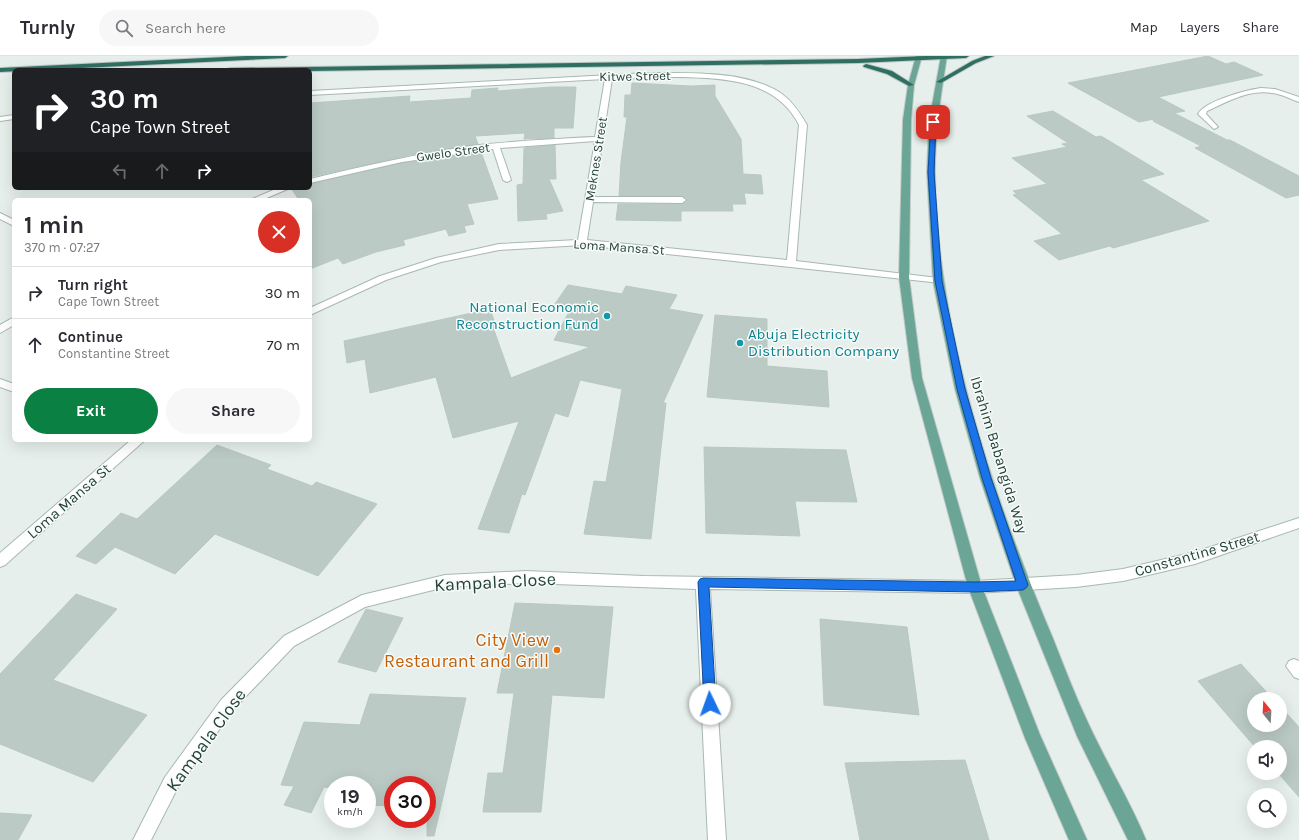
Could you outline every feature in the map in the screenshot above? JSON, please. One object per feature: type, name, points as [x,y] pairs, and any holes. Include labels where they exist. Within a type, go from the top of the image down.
[{"type":"highway","points":[[43,68],[285,56]]},
{"type":"highway","points":[[312,69],[831,61],[966,56]]},
{"type":"highway","points":[[939,82],[974,62],[992,56]]},
{"type":"highway","points":[[831,61],[883,69],[896,75],[911,85]]},
{"type":"highway","points":[[0,70],[12,69]]},
{"type":"main road","name":"Ibrahim Babangida Way","points":[[944,57],[933,122],[931,172],[938,281],[961,389],[986,478],[1023,585],[1083,730],[1137,840]]},
{"type":"main road","points":[[919,58],[911,85],[906,120],[904,277],[917,378],[975,587],[1033,738],[1078,840]]},
{"type":"street","name":"Kitwe Street","points":[[312,93],[609,77],[690,75],[726,77],[758,85],[781,96],[795,108],[804,125],[791,263]]},
{"type":"street","name":"Meknes Street","points":[[582,242],[609,77]]},
{"type":"street","points":[[1214,127],[1202,114],[1204,110],[1248,91],[1270,89],[1285,93],[1299,100]]},
{"type":"street","points":[[0,119],[12,117]]},
{"type":"street","name":"Gwelo Street","points":[[312,181],[390,162],[496,146],[599,139]]},
{"type":"street","points":[[496,146],[507,180]]},
{"type":"street","points":[[259,198],[281,190]]},
{"type":"street","points":[[590,198],[682,200]]},
{"type":"street","points":[[0,216],[12,222]]},
{"type":"street","name":"Loma Mansa St","points":[[312,311],[383,278],[439,260],[498,247],[582,242],[791,263],[938,281]]},
{"type":"street","points":[[0,330],[12,321]]},
{"type":"street","points":[[0,383],[12,387]]},
{"type":"street","name":"Loma Mansa St","points":[[0,561],[137,442]]},
{"type":"street","name":"Constantine Street","points":[[975,587],[1023,585],[1123,576],[1195,558],[1299,523]]},
{"type":"street","name":"Kampala Close","points":[[142,840],[171,783],[227,705],[289,641],[362,601],[445,581],[526,577],[975,587]]},
{"type":"street","points":[[703,582],[717,840]]},
{"type":"building","points":[[1208,56],[1226,64],[1234,62],[1263,75],[1158,97],[1185,111],[1174,113],[1299,176],[1299,195],[1286,198],[1195,148],[1201,146],[1153,121],[1154,119],[1139,122],[1068,83]]},
{"type":"building","points":[[632,83],[691,86],[715,85],[715,96],[741,139],[743,174],[761,175],[763,194],[744,193],[746,204],[732,204],[733,211],[681,211],[681,221],[616,220],[618,204],[682,204],[688,200],[682,196],[619,196],[621,162],[627,117],[624,117],[625,95],[631,95]]},
{"type":"building","points":[[551,87],[576,87],[573,128],[554,128],[554,138],[524,139],[525,133],[475,136],[478,144],[410,155],[312,177],[312,103],[410,96],[409,102],[471,98],[472,90],[498,88],[497,91]]},
{"type":"building","points":[[1053,111],[1096,137],[1101,136],[1164,174],[1141,180],[1209,221],[1113,248],[1110,246],[1059,260],[1034,241],[1062,234],[1013,195],[1017,194],[1013,191],[1047,184],[1012,158],[1067,147],[1062,144],[1068,143],[1027,116]]},
{"type":"building","points":[[555,145],[556,179],[549,179],[563,211],[546,214],[547,219],[518,221],[517,185],[523,184],[524,148]]},
{"type":"building","points":[[481,152],[498,199],[467,204],[474,224],[464,226],[466,232],[449,236],[446,229],[403,240],[405,245],[376,252],[343,264],[338,258],[312,268],[312,198],[298,198],[292,190],[312,190],[312,184],[402,163]]},
{"type":"building","points":[[568,285],[622,294],[626,286],[677,295],[669,309],[703,315],[663,403],[666,403],[651,539],[584,534],[594,481],[606,482],[622,389],[580,380],[568,417],[555,413],[525,495],[522,494],[509,533],[478,529],[519,421],[453,438],[436,377],[370,393],[365,359],[347,363],[344,341],[490,309],[497,329],[494,330],[511,378],[590,347],[554,340],[571,308],[555,304]]},
{"type":"building","name":"Abuja Electricity Distribution Company","points":[[715,315],[767,319],[767,366],[827,371],[829,407],[707,397]]},
{"type":"building","points":[[217,445],[271,465],[267,469],[312,486],[316,482],[377,504],[318,576],[215,534],[175,574],[115,547],[96,564],[76,556],[121,513],[137,519]]},
{"type":"building","points":[[704,447],[846,450],[857,502],[795,501],[800,536],[706,533]]},
{"type":"building","points":[[76,594],[117,609],[53,680],[147,715],[93,782],[0,744],[0,674]]},
{"type":"building","name":"City View Restaurant and Grill","points":[[515,603],[613,607],[604,698],[552,695],[541,812],[483,812],[488,773],[503,773],[514,693],[497,693]]},
{"type":"building","points":[[366,609],[403,618],[376,672],[338,662]]},
{"type":"building","points":[[820,619],[907,627],[919,715],[824,705]]},
{"type":"building","points":[[1241,664],[1267,692],[1247,692],[1247,732],[1287,732],[1287,714],[1299,727],[1299,797],[1284,780],[1287,780],[1287,740],[1249,740],[1198,681]]},
{"type":"building","points":[[370,694],[466,698],[436,827],[436,776],[384,776],[384,806],[376,805],[376,776],[324,776],[324,787],[311,813],[284,805],[294,786],[281,785],[304,722],[360,725]]},
{"type":"building","points":[[965,760],[989,840],[860,840],[845,763]]},
{"type":"building","points":[[0,813],[32,815],[18,840],[0,840]]},
{"type":"building","points":[[427,828],[436,828],[434,836],[427,836]]},
{"type":"place","name":"National Economic Reconstruction Fund","points":[[607,316]]},
{"type":"place","name":"Abuja Electricity Distribution Company","points":[[740,343]]},
{"type":"place","name":"City View Restaurant and Grill","points":[[557,650]]},
{"type":"route","points":[[710,704],[703,582],[975,587],[1023,585],[986,478],[961,389],[938,281],[931,172],[933,122]]}]
